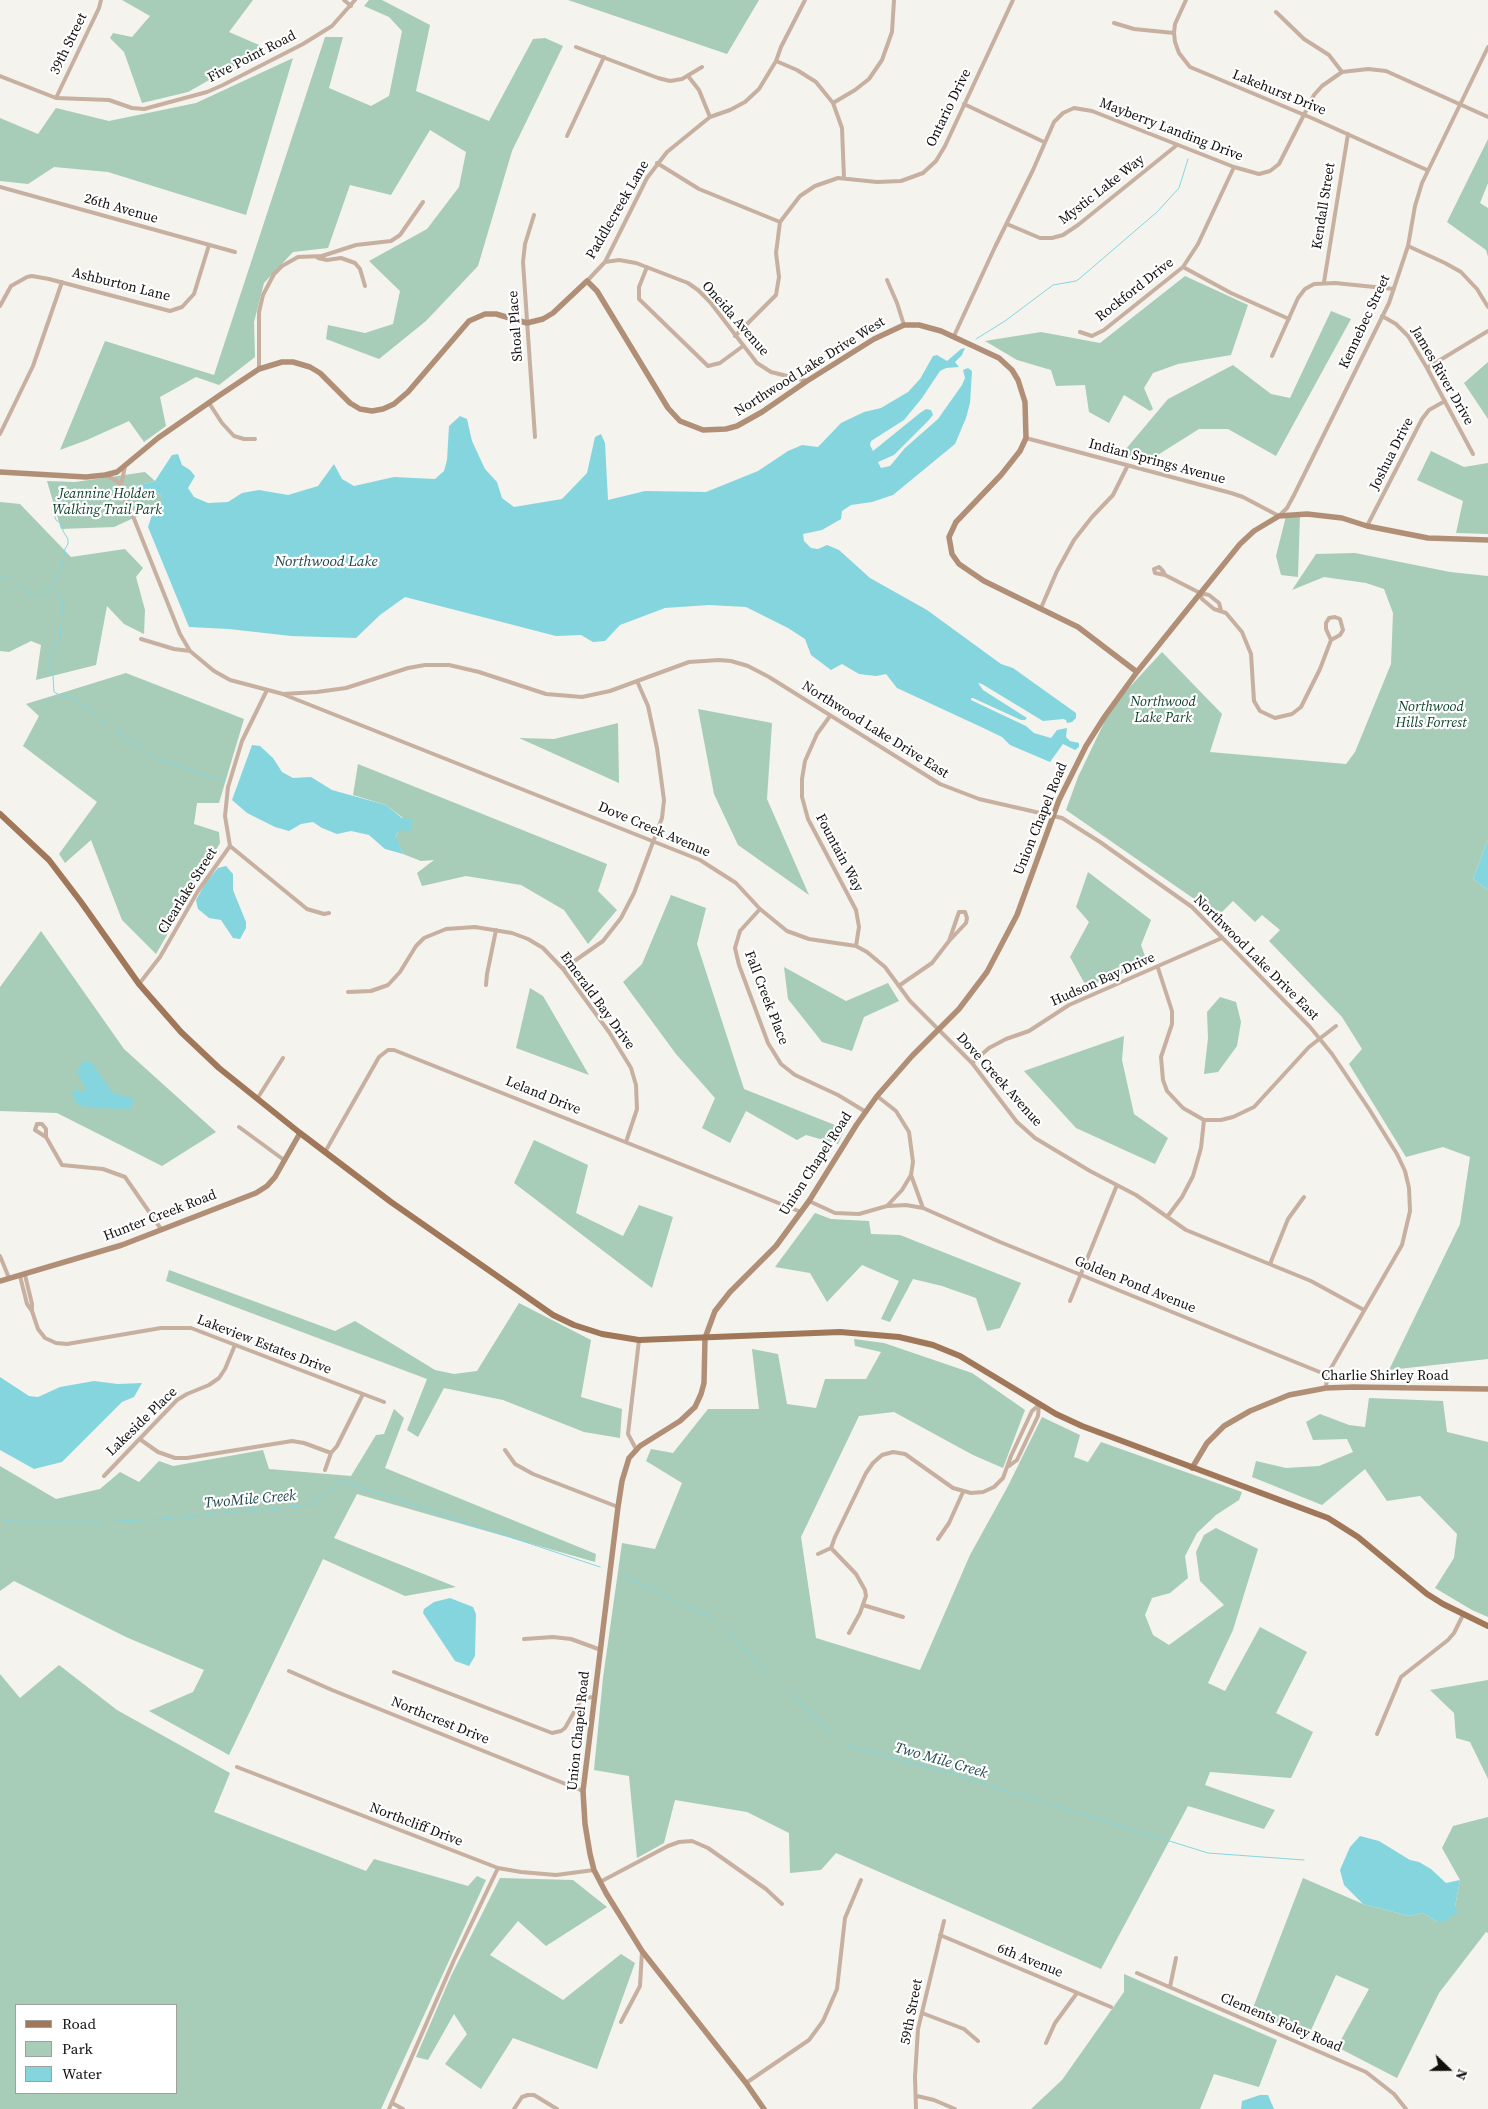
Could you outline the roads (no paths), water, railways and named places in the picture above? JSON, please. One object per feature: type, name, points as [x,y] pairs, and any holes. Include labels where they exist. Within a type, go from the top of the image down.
[{"type":"main road","points":[[0,814],[37,848],[60,874],[139,984],[194,1044],[257,1099],[325,1152],[447,1242],[553,1315],[574,1325],[602,1334],[639,1340],[823,1332],[870,1333],[899,1337],[933,1346],[960,1356],[1040,1404],[1082,1426],[1328,1518],[1358,1537],[1426,1594],[1488,1626]]},
{"type":"street","name":"39th Street","points":[[56,98],[99,8],[101,0]]},
{"type":"street","points":[[344,0],[351,6]]},
{"type":"street","name":"Five Point Road","points":[[0,76],[56,98],[109,100],[132,108],[144,109],[207,92],[303,44],[332,26],[355,0]]},
{"type":"street","name":"Paddlecreek Lane","points":[[587,281],[605,262],[647,178],[657,163],[667,152],[710,117],[730,110],[755,94],[776,61],[805,0]]},
{"type":"street","points":[[833,103],[869,79],[879,65],[892,32],[894,0]]},
{"type":"street","name":"Ontario Drive","points":[[735,336],[776,294],[779,276],[776,253],[780,222],[791,205],[810,189],[826,182],[844,178],[889,182],[912,178],[932,165],[942,151],[1013,0]]},
{"type":"street","points":[[1114,23],[1134,29],[1174,33],[1175,24],[1186,0]]},
{"type":"street","points":[[1276,12],[1304,39],[1329,54],[1342,72]]},
{"type":"street","name":"Lakehurst Drive","points":[[1174,33],[1179,53],[1195,71],[1348,134],[1427,170]]},
{"type":"street","points":[[576,47],[670,81],[688,76],[702,67]]},
{"type":"street","name":"Kennebec Street","points":[[1279,516],[1287,508],[1294,495],[1382,316],[1394,289],[1408,246],[1414,206],[1427,170],[1488,47]]},
{"type":"street","points":[[567,136],[604,57]]},
{"type":"street","points":[[776,61],[797,70],[816,82],[833,103],[842,128],[844,178]]},
{"type":"street","name":"Mayberry Landing Drive","points":[[954,336],[1034,170],[1044,142],[1058,117],[1074,108],[1081,108],[1234,167],[1259,174],[1275,168],[1283,159],[1303,115],[1322,86],[1342,72],[1368,69],[1386,72],[1488,117]]},
{"type":"street","points":[[688,76],[698,90],[710,117]]},
{"type":"street","points":[[964,104],[1044,142]]},
{"type":"street","name":"Kendall Street","points":[[1324,282],[1348,134]]},
{"type":"street","name":"Mystic Lake Way","points":[[1007,224],[1040,238],[1052,238],[1063,235],[1177,145]]},
{"type":"street","points":[[657,163],[699,189],[780,222]]},
{"type":"street","name":"Rockford Drive","points":[[1080,332],[1092,336],[1104,330],[1183,267],[1198,244],[1234,167]]},
{"type":"street","name":"26th Avenue","points":[[0,187],[235,252]]},
{"type":"street","points":[[259,369],[258,312],[267,284],[274,274],[292,259],[328,255],[356,245],[391,241],[400,235],[423,202]]},
{"type":"street","name":"Shoal Place","points":[[534,214],[525,244],[523,262],[535,437]]},
{"type":"street","name":"Ashburton Lane","points":[[0,306],[12,286],[27,277],[38,277],[170,310],[182,307],[194,294],[209,245]]},
{"type":"street","points":[[1408,246],[1461,272],[1477,289],[1488,307]]},
{"type":"street","points":[[611,251],[619,260]]},
{"type":"street","points":[[316,257],[327,260],[341,258],[355,263],[360,269],[365,286]]},
{"type":"street","name":"Oneida Avenue","points":[[605,262],[619,260],[647,267],[682,280],[698,290],[710,302],[742,346],[757,363],[766,370],[807,381]]},
{"type":"street","points":[[647,267],[639,287],[639,299],[708,366],[720,363],[742,346]]},
{"type":"street","points":[[1183,267],[1231,293],[1289,319]]},
{"type":"street","points":[[886,280],[897,302],[904,325]]},
{"type":"street","points":[[0,472],[105,476],[117,472],[158,438],[259,369],[282,362],[305,365],[320,373],[355,406],[366,410],[383,409],[394,404],[408,392],[460,329],[474,318],[485,314],[496,314],[527,324],[543,319],[553,313],[587,281]]},
{"type":"street","name":"Northwood Lake Drive West","points":[[587,281],[597,291],[668,408],[680,421],[691,426],[714,430],[737,426],[762,412],[874,339],[904,325],[930,327],[954,336],[999,358],[1012,370],[1024,396],[1026,438]]},
{"type":"street","points":[[0,434],[34,366],[62,282]]},
{"type":"street","points":[[1272,356],[1298,298],[1305,289],[1314,284],[1324,282],[1394,289]]},
{"type":"street","name":"James River Drive","points":[[1382,316],[1396,324],[1404,332],[1427,368],[1473,454]]},
{"type":"street","points":[[1427,368],[1488,331]]},
{"type":"street","name":"Joshua Drive","points":[[1368,526],[1422,419],[1429,410],[1445,400]]},
{"type":"street","points":[[209,403],[222,424],[234,436],[244,439],[255,439]]},
{"type":"street","points":[[1026,438],[1009,466],[956,522],[951,532],[949,543],[955,559],[968,571],[1093,637],[1137,672]]},
{"type":"street","name":"Indian Springs Avenue","points":[[1026,438],[1237,495],[1279,516]]},
{"type":"street","points":[[121,486],[125,466]]},
{"type":"street","points":[[1041,608],[1057,571],[1074,540],[1112,495],[1127,466]]},
{"type":"street","name":"Northwood Lake Drive East","points":[[117,472],[180,634],[190,651],[214,671],[230,680],[283,694],[334,690],[408,668],[437,664],[461,667],[540,693],[570,697],[593,695],[637,682],[689,662],[731,661],[758,671],[919,772],[948,788],[979,799],[1054,815],[1085,832],[1177,896],[1201,915],[1310,1027],[1349,1078],[1397,1154],[1405,1171],[1409,1188],[1409,1217],[1402,1245],[1326,1375]]},
{"type":"street","points":[[105,476],[117,481],[121,486]]},
{"type":"street","name":"Union Chapel Road","points":[[705,1338],[716,1311],[730,1292],[776,1246],[810,1201],[877,1096],[974,991],[1002,947],[1017,915],[1054,815],[1086,746],[1108,711],[1137,672],[1240,544],[1254,531],[1279,516],[1307,514],[1330,516],[1428,538],[1488,540]]},
{"type":"street","points":[[1165,575],[1200,593],[1209,595],[1219,603],[1221,610],[1239,626],[1247,642],[1252,666],[1252,689],[1256,706],[1264,714],[1275,718],[1292,714],[1301,707],[1320,669],[1331,640],[1340,635],[1343,630],[1340,620],[1335,617],[1329,618],[1326,623],[1326,629],[1331,640]]},
{"type":"street","points":[[1200,593],[1202,600],[1214,609],[1221,610]]},
{"type":"street","points":[[141,639],[174,649],[190,651]]},
{"type":"street","points":[[563,969],[593,949],[614,928],[634,893],[662,818],[664,800],[657,748],[648,706],[637,682]]},
{"type":"street","name":"Clearlake Street","points":[[139,984],[160,957],[198,891],[230,846],[225,816],[228,787],[242,742],[267,690]]},
{"type":"street","name":"Dove Creek Avenue","points":[[283,694],[299,702],[365,726],[700,860],[736,883],[760,910],[792,934],[856,946],[872,955],[900,986],[910,1001],[972,1064],[1011,1115],[1035,1138],[1090,1171],[1118,1185],[1186,1230],[1311,1281],[1364,1310]]},
{"type":"street","name":"Fountain Way","points":[[830,716],[817,734],[805,761],[802,797],[808,820],[856,910],[859,927],[856,946]]},
{"type":"street","points":[[230,846],[307,909],[324,914],[329,913]]},
{"type":"street","name":"Fall Creek Place","points":[[760,910],[740,931],[735,948],[739,965],[768,1043],[781,1064],[795,1075],[838,1095],[866,1112]]},
{"type":"street","points":[[900,986],[932,963],[966,923],[968,918],[965,912],[959,912],[949,941]]},
{"type":"street","name":"Emerald Bay Drive","points":[[348,992],[372,991],[388,985],[400,972],[416,946],[435,933],[464,927],[512,933],[534,942],[548,952],[563,969],[610,1032],[631,1068],[636,1085],[637,1109],[626,1142]]},
{"type":"street","points":[[486,985],[496,930]]},
{"type":"street","name":"Hudson Bay Drive","points":[[972,1064],[990,1048],[1006,1039],[1029,1031],[1069,1005],[1158,968],[1222,938]]},
{"type":"street","points":[[1158,968],[1172,1011],[1172,1024],[1161,1058],[1163,1080],[1167,1091],[1183,1108],[1204,1120],[1221,1120],[1233,1117],[1254,1106],[1318,1038],[1336,1026]]},
{"type":"street","name":"Leland Drive","points":[[325,1152],[375,1062],[388,1050],[406,1053],[801,1212]]},
{"type":"street","points":[[257,1099],[283,1058]]},
{"type":"street","points":[[877,1096],[896,1111],[909,1132],[913,1156],[910,1175],[902,1190],[887,1206]]},
{"type":"street","points":[[1167,1217],[1182,1197],[1193,1176],[1201,1148],[1204,1120]]},
{"type":"street","points":[[239,1127],[284,1160]]},
{"type":"street","name":"Hunter Creek Road","points":[[0,1281],[103,1251],[261,1190],[275,1176],[300,1133]]},
{"type":"street","points":[[46,1137],[62,1165],[103,1169],[125,1177],[161,1229]]},
{"type":"street","points":[[910,1175],[923,1208]]},
{"type":"street","points":[[1070,1301],[1118,1185]]},
{"type":"street","points":[[1270,1264],[1288,1219],[1304,1197]]},
{"type":"street","name":"Golden Pond Avenue","points":[[810,1201],[830,1211],[847,1215],[865,1213],[887,1206],[906,1205],[923,1208],[966,1229],[1326,1375]]},
{"type":"street","points":[[0,1256],[9,1278]]},
{"type":"street","name":"Lakeview Estates Drive","points":[[22,1275],[32,1304],[32,1312],[41,1334],[56,1343],[67,1344],[179,1327],[202,1332],[235,1344],[384,1402]]},
{"type":"street","points":[[639,1340],[628,1434],[636,1449],[680,1421],[698,1401],[704,1382],[705,1338]]},
{"type":"street","name":"Lakeside Place","points":[[104,1476],[182,1397],[209,1385],[218,1378],[226,1369],[235,1344]]},
{"type":"street","points":[[1326,1375],[1326,1388]]},
{"type":"street","name":"Charlie Shirley Road","points":[[1192,1468],[1215,1434],[1239,1416],[1278,1399],[1326,1388],[1371,1386],[1488,1389]]},
{"type":"street","points":[[325,1470],[331,1453],[337,1446],[363,1394]]},
{"type":"street","points":[[1009,1466],[1017,1460],[1038,1416],[1040,1404]]},
{"type":"street","points":[[818,1554],[831,1548],[866,1473],[882,1455],[894,1452],[905,1454],[948,1484],[963,1492],[977,1493],[988,1490],[999,1483],[1009,1466],[1011,1456],[1032,1411],[1040,1404]]},
{"type":"street","points":[[141,1440],[158,1452],[175,1458],[187,1458],[292,1441],[304,1443],[331,1453]]},
{"type":"street","name":"Union Chapel Road","points":[[636,1449],[625,1470],[618,1507],[583,1790],[586,1830],[594,1870],[621,1919],[642,1951],[746,2082],[764,2109]]},
{"type":"street","points":[[505,1450],[515,1464],[533,1474],[618,1507]]},
{"type":"street","points":[[938,1539],[950,1524],[963,1492]]},
{"type":"street","points":[[831,1548],[862,1584],[866,1596],[849,1633]]},
{"type":"street","points":[[863,1605],[903,1617]]},
{"type":"street","points":[[1377,1734],[1400,1677],[1448,1640],[1464,1615]]},
{"type":"street","points":[[524,1639],[553,1637],[571,1639],[601,1650]]},
{"type":"street","name":"Northcrest Drive","points":[[289,1671],[583,1790]]},
{"type":"street","points":[[394,1672],[552,1733],[565,1728],[582,1698],[595,1697]]},
{"type":"street","name":"Northcliff Drive","points":[[237,1767],[498,1868],[556,1875],[594,1870]]},
{"type":"street","points":[[600,1882],[668,1846],[692,1841],[708,1848],[766,1889],[782,1904]]},
{"type":"street","points":[[388,2109],[454,1960],[498,1868]]},
{"type":"street","points":[[746,2082],[809,2040],[823,2021],[837,1989],[845,1918],[861,1880]]},
{"type":"street","name":"59th Street","points":[[916,2109],[916,2046],[944,1921]]},
{"type":"street","name":"6th Avenue","points":[[940,1935],[1111,2007]]},
{"type":"street","points":[[621,2022],[640,1986],[642,1951]]},
{"type":"street","points":[[1170,1987],[1176,1958]]},
{"type":"street","name":"Clements Foley Road","points":[[1137,1973],[1366,2072],[1394,2094],[1406,2109]]},
{"type":"street","points":[[1046,2044],[1054,2023],[1077,1993]]},
{"type":"street","points":[[922,2013],[964,2029],[978,2041]]},
{"type":"street","points":[[514,2109],[522,2097],[528,2094],[534,2095],[557,2109]]},
{"type":"street","points":[[916,2096],[934,2100],[955,2109]]},
{"type":"street","points":[[392,2103],[403,2109]]},
{"type":"water","name":"Northwood Lake","points":[[965,348],[962,355],[955,362],[959,367],[946,368],[940,371],[904,420],[871,441],[870,445],[873,451],[920,413],[926,409],[931,410],[933,415],[894,455],[878,462],[881,468],[890,466],[905,448],[938,419],[962,385],[965,378],[963,370],[968,368],[972,371],[970,403],[955,444],[893,495],[872,502],[851,505],[842,511],[841,519],[822,530],[803,534],[804,541],[811,548],[818,549],[827,545],[839,550],[870,578],[927,610],[1001,664],[1013,668],[1076,713],[1076,718],[1072,722],[1067,723],[1063,719],[1043,721],[978,683],[983,690],[1027,718],[1021,720],[973,698],[971,700],[1026,726],[1034,733],[1051,738],[1057,730],[1067,728],[1066,737],[1070,741],[1079,743],[1079,747],[1075,750],[1063,744],[1050,762],[1010,745],[1002,737],[897,688],[886,674],[876,676],[859,674],[842,664],[831,670],[811,655],[805,639],[788,628],[746,607],[709,605],[665,608],[620,625],[605,641],[593,642],[581,635],[556,636],[405,597],[380,615],[356,638],[291,636],[229,629],[189,627],[148,527],[154,509],[162,505],[162,495],[150,490],[131,491],[131,487],[155,481],[172,455],[178,454],[182,465],[195,476],[188,488],[194,497],[208,503],[228,502],[242,493],[259,490],[288,495],[318,486],[334,464],[342,479],[354,486],[394,477],[435,479],[444,471],[447,460],[449,426],[460,416],[467,419],[472,441],[485,469],[497,482],[502,498],[514,507],[562,499],[587,473],[595,437],[601,434],[605,443],[608,500],[645,491],[706,492],[758,471],[788,451],[802,445],[818,447],[841,423],[864,412],[881,408],[908,392],[920,379],[933,356],[937,355],[947,361],[961,349]]},
{"type":"water","points":[[252,745],[260,746],[273,758],[282,772],[293,778],[311,777],[332,790],[386,805],[402,818],[413,820],[410,831],[399,830],[396,836],[403,854],[385,849],[369,835],[351,831],[337,834],[313,822],[301,824],[289,831],[275,827],[247,813],[232,800]]},
{"type":"water","points":[[1488,839],[1488,890],[1473,879]]},
{"type":"water","points":[[226,866],[233,874],[233,890],[246,922],[246,928],[240,939],[233,938],[221,920],[209,918],[198,909],[196,900],[206,882],[218,868]]},
{"type":"water","points":[[84,1061],[91,1062],[112,1092],[133,1099],[133,1104],[129,1109],[91,1108],[76,1104],[72,1093],[75,1090],[85,1091],[77,1071]]},
{"type":"water","points":[[0,1377],[29,1396],[38,1397],[60,1387],[94,1381],[118,1384],[142,1383],[134,1397],[122,1402],[62,1462],[34,1469],[0,1450]]},
{"type":"water","points":[[450,1598],[473,1607],[476,1614],[475,1656],[469,1666],[455,1661],[423,1613],[424,1609],[434,1602]]},
{"type":"water","points":[[1360,1836],[1379,1841],[1410,1860],[1419,1862],[1431,1869],[1446,1883],[1460,1880],[1455,1907],[1458,1912],[1444,1922],[1437,1922],[1423,1913],[1409,1916],[1363,1904],[1344,1885],[1340,1870],[1350,1847]]},
{"type":"water","points":[[1260,2095],[1268,2095],[1274,2109],[1241,2109],[1242,2101]]},
{"type":"waterway","points":[[976,339],[1005,321],[1053,285],[1079,279],[1157,212],[1179,188],[1188,159]]},
{"type":"waterway","points":[[64,498],[113,491]]},
{"type":"waterway","points":[[0,575],[9,578],[15,584],[39,597],[48,589],[62,568],[65,549],[68,544],[68,539],[63,531],[63,525],[56,520],[53,512],[55,502]]},
{"type":"waterway","points":[[48,589],[56,590],[63,602],[60,638],[47,659],[53,676],[54,692],[61,696],[72,697],[107,724]]},
{"type":"waterway","points":[[115,730],[158,759],[225,781]]},
{"type":"waterway","name":"TwoMile Creek","points":[[0,1519],[18,1522],[98,1522],[163,1519],[311,1505],[342,1481],[600,1567]]},
{"type":"waterway","name":"Two Mile Creek","points":[[624,1576],[713,1618],[844,1745],[950,1773],[1208,1853],[1304,1860]]},
{"type":"park label","name":"Jeannine Holden Walking Trail Park","points":[[107,502]]},
{"type":"park label","name":"Northwood Lake Park","points":[[1163,710]]},
{"type":"park label","name":"Northwood Hills Forrest","points":[[1431,716]]}]
